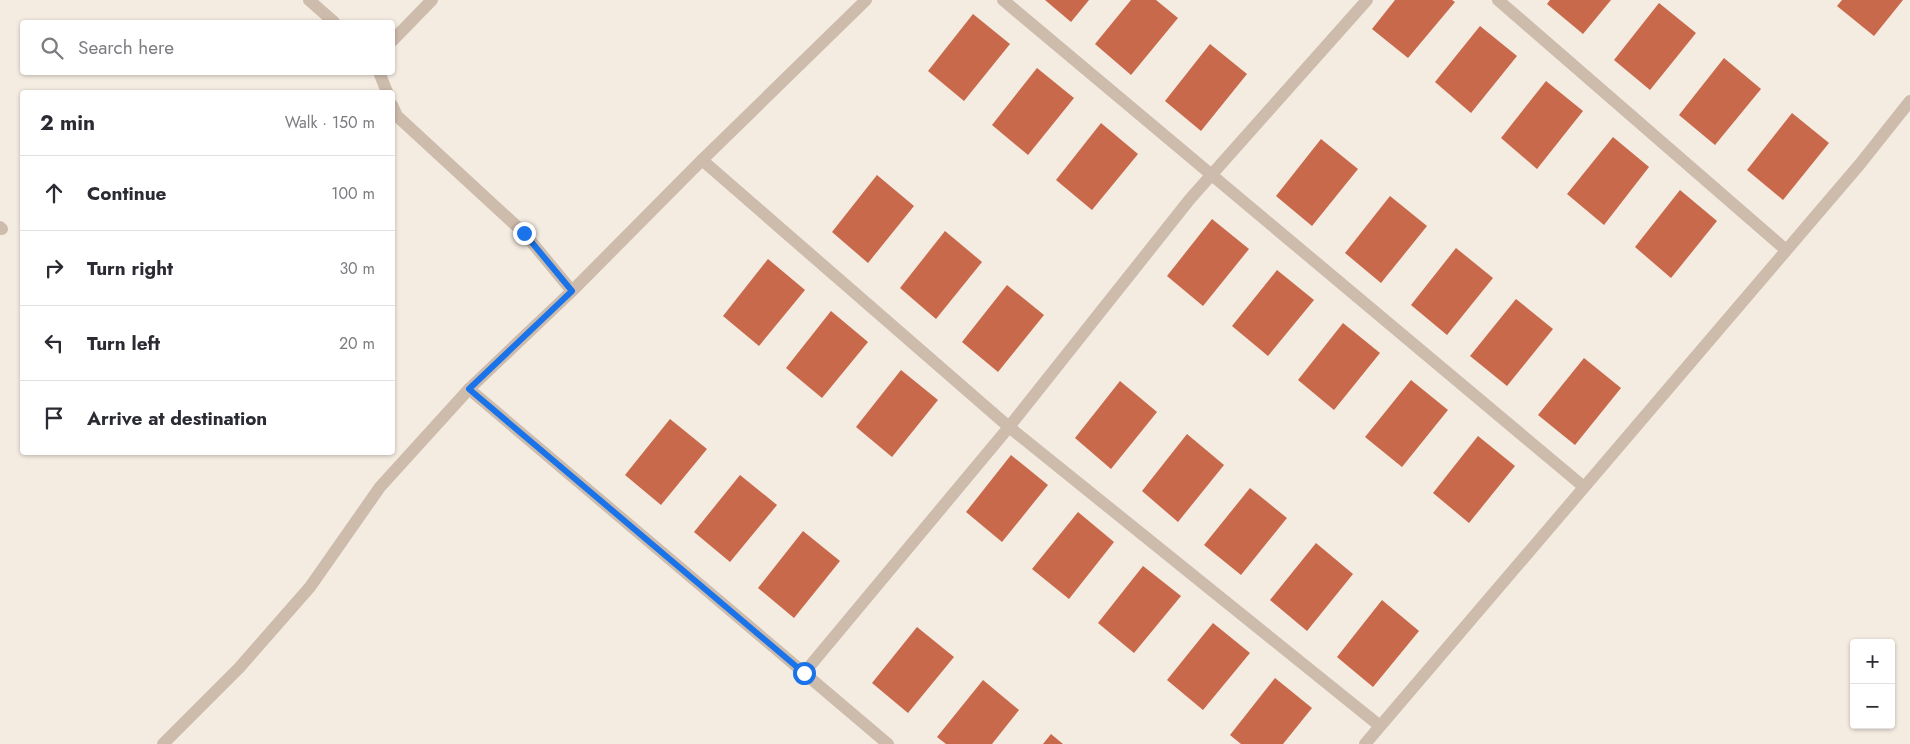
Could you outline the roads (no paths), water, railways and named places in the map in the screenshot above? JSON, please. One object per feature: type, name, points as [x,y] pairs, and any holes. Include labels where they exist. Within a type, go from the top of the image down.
[{"type":"street","points":[[309,0],[332,20]]},
{"type":"street","points":[[395,38],[432,0]]},
{"type":"street","points":[[163,744],[239,668],[310,587],[380,487],[469,389],[572,291],[702,160],[866,0]]},
{"type":"street","points":[[1003,0],[1584,487]]},
{"type":"street","points":[[804,673],[1009,427],[1190,199],[1367,0]]},
{"type":"street","points":[[1498,0],[1786,250]]},
{"type":"street","points":[[380,75],[386,90]]},
{"type":"street","points":[[1365,744],[1860,164],[1910,101]]},
{"type":"street","points":[[395,112],[397,116],[524,233],[572,291]]},
{"type":"street","points":[[702,160],[1009,427],[1380,726]]},
{"type":"street","points":[[469,389],[888,744]]}]
